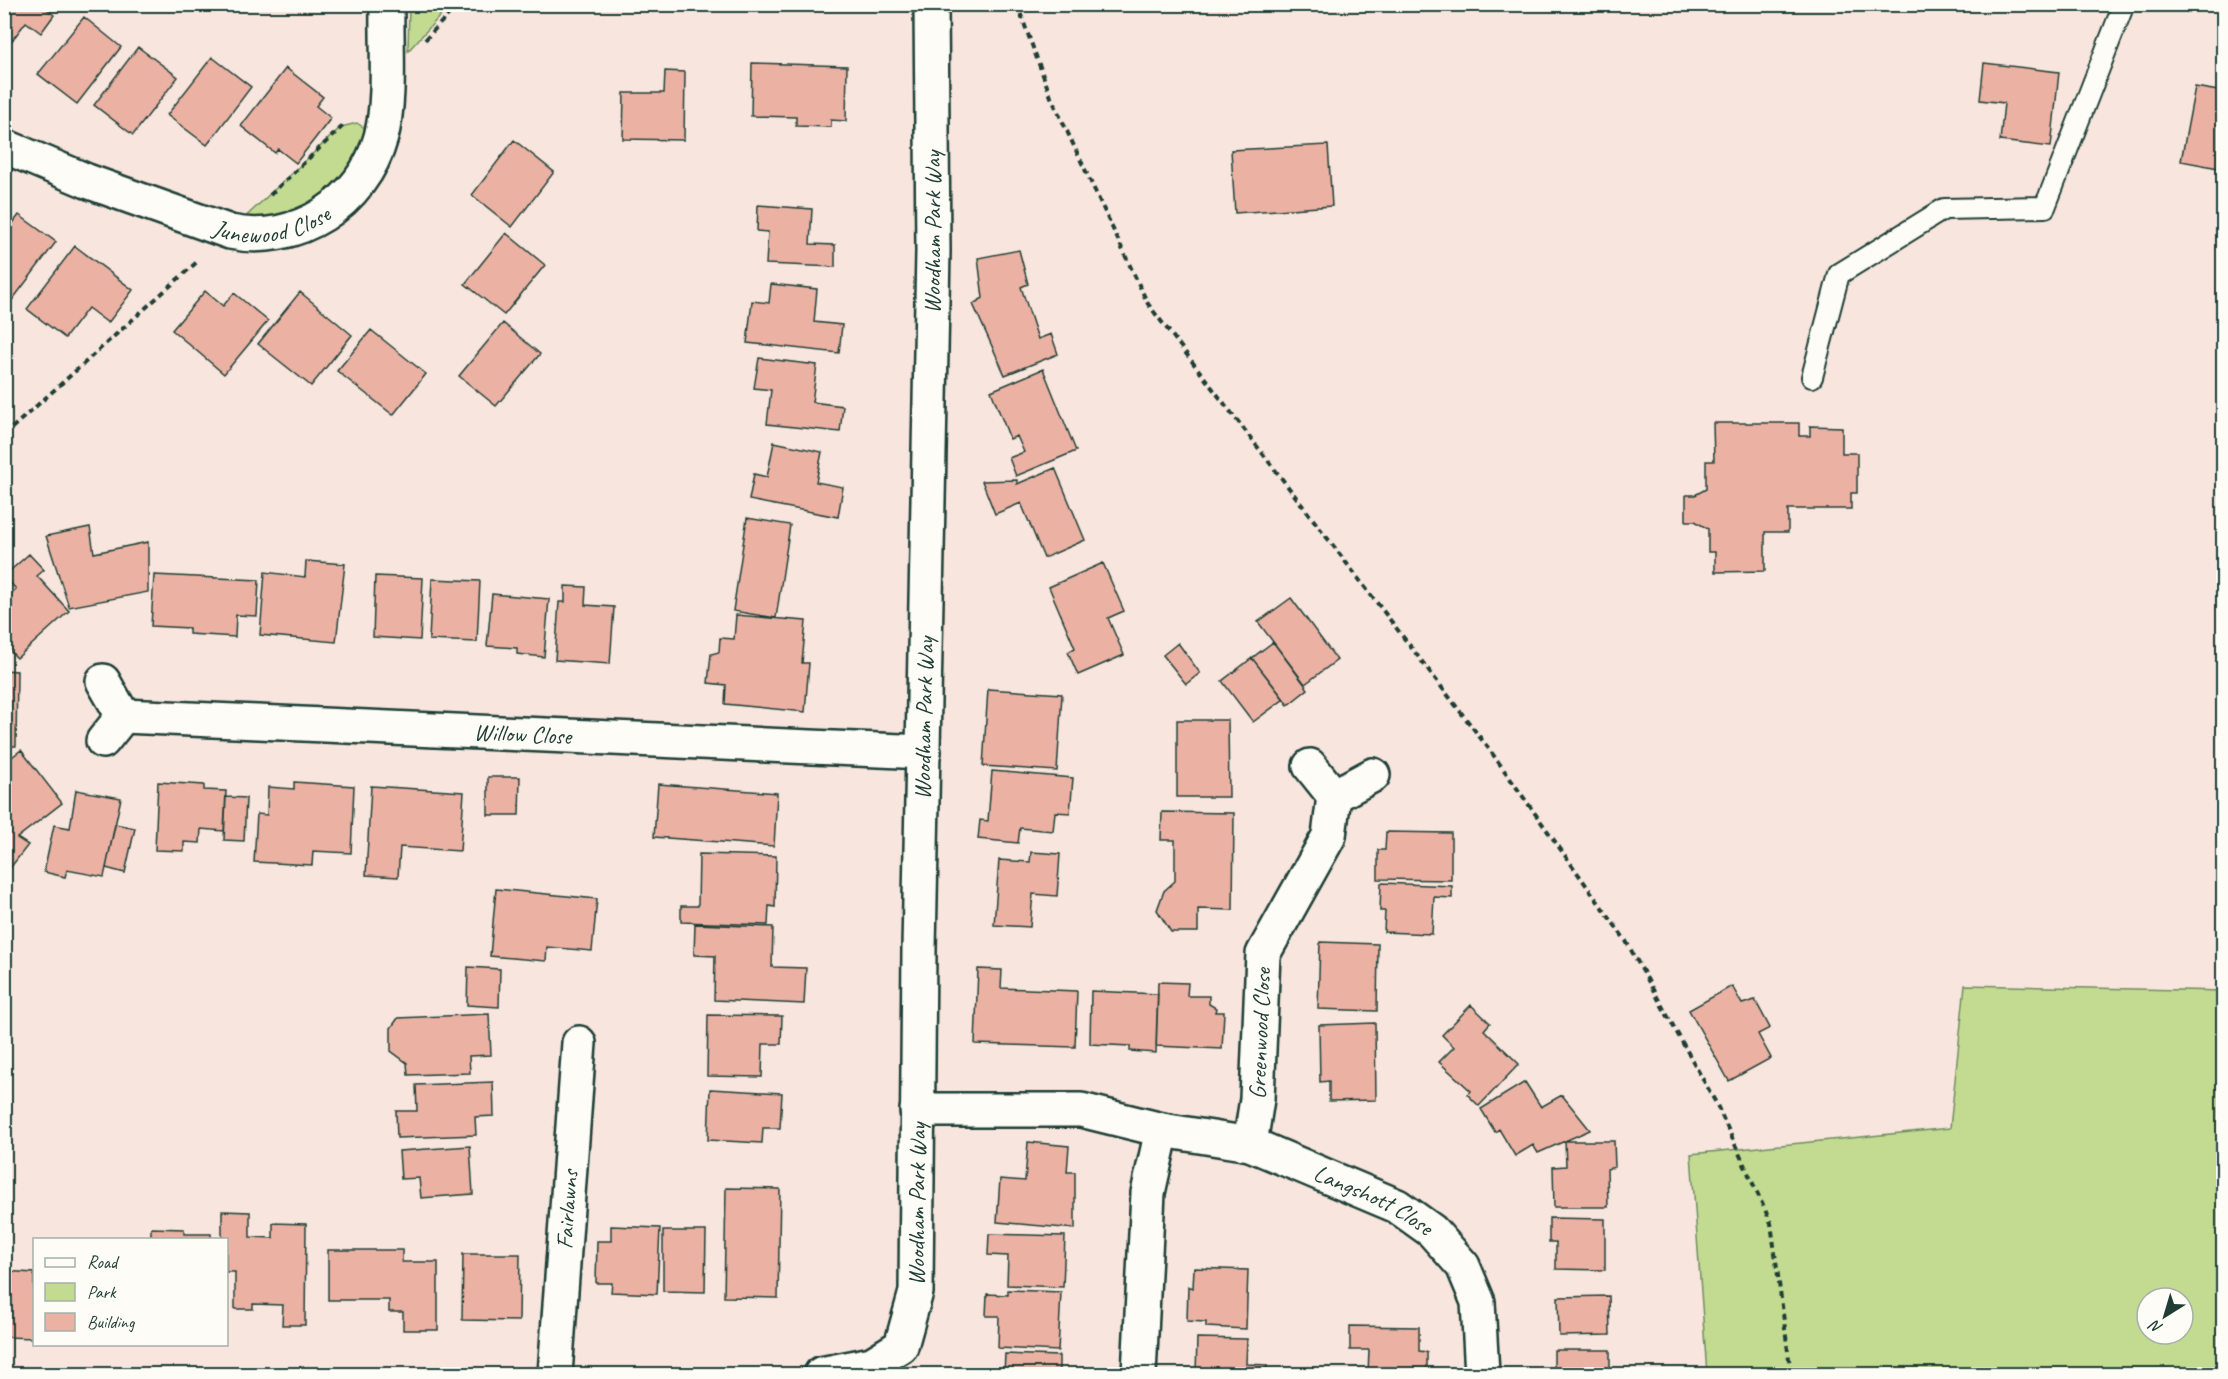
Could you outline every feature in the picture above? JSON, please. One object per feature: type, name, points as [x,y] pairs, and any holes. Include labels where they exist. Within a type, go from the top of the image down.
[{"type":"street","name":"Junewood Close","points":[[4,146],[87,182],[230,232],[246,236],[285,233],[331,212],[352,191],[370,165],[381,136],[386,86],[387,4]]},
{"type":"street","name":"Woodham Park Way","points":[[821,1374],[872,1364],[901,1346],[916,1292],[917,1110],[933,250],[931,4]]},
{"type":"street","name":"Willow Close","points":[[103,681],[113,728],[924,752]]},
{"type":"street","points":[[1310,766],[1334,796],[1373,774]]},
{"type":"street","name":"Greenwood Close","points":[[1250,1144],[1257,1099],[1263,954],[1329,836],[1334,796]]},
{"type":"street","name":"Fairlawns","points":[[555,1374],[579,1043]]},
{"type":"street","name":"Langshott Close","points":[[917,1110],[1081,1110],[1162,1130],[1250,1144],[1397,1206],[1432,1231],[1463,1266],[1478,1302],[1482,1374]]},
{"type":"street","points":[[1139,1374],[1148,1193],[1162,1130]]},
{"type":"lane","points":[[1812,377],[1839,274],[1944,209],[2045,207],[2124,4]]},
{"type":"path","points":[[1017,4],[1051,97],[1148,304],[1490,749],[1632,951],[1716,1103],[1771,1223],[1791,1374]]},
{"type":"green space","points":[[409,5],[450,5],[408,51]]},
{"type":"green space","points":[[357,123],[369,131],[357,165],[303,216],[238,224],[341,127]]},
{"type":"green space","points":[[1965,985],[2223,991],[2223,1374],[1707,1374],[1691,1154],[1950,1128]]},
{"type":"building","points":[[4,4],[41,4],[54,15],[41,33],[26,22],[4,51]]},
{"type":"building","points":[[84,17],[121,47],[77,104],[38,74]]},
{"type":"building","points":[[138,47],[178,77],[133,135],[94,105]]},
{"type":"building","points":[[212,57],[251,87],[207,145],[167,115]]},
{"type":"building","points":[[752,63],[847,66],[846,121],[831,120],[831,127],[796,126],[796,117],[751,116]]},
{"type":"building","points":[[1984,63],[2059,72],[2051,147],[2000,141],[2004,103],[1980,100]]},
{"type":"building","points":[[286,68],[323,97],[316,106],[331,118],[296,163],[278,149],[275,153],[241,126]]},
{"type":"building","points":[[665,71],[685,72],[684,140],[623,139],[624,93],[664,93]]},
{"type":"building","points":[[2195,87],[2224,92],[2224,169],[2181,161]]},
{"type":"building","points":[[514,140],[554,172],[512,227],[472,195]]},
{"type":"building","points":[[1328,145],[1332,206],[1235,213],[1231,150]]},
{"type":"building","points":[[758,205],[812,209],[810,244],[835,245],[835,267],[766,264],[768,232],[757,231]]},
{"type":"building","points":[[19,215],[56,242],[10,303],[4,299],[4,235]]},
{"type":"building","points":[[506,233],[545,265],[504,315],[465,284]]},
{"type":"building","points":[[75,246],[133,290],[108,323],[88,308],[65,338],[27,309]]},
{"type":"building","points":[[1019,250],[1028,284],[1021,287],[1038,339],[1051,334],[1058,354],[1005,375],[973,304],[983,298],[978,258]]},
{"type":"building","points":[[771,284],[817,289],[814,322],[842,325],[839,353],[747,343],[752,301],[769,303]]},
{"type":"building","points":[[205,291],[223,306],[234,293],[268,321],[224,374],[172,330]]},
{"type":"building","points":[[300,292],[352,335],[311,386],[258,344]]},
{"type":"building","points":[[503,323],[540,354],[496,406],[459,376]]},
{"type":"building","points":[[371,330],[426,374],[393,415],[337,371]]},
{"type":"building","points":[[759,358],[817,365],[812,402],[843,406],[840,432],[767,424],[771,390],[754,388]]},
{"type":"building","points":[[1043,369],[1076,451],[1016,476],[1009,458],[1024,452],[1017,436],[1010,439],[991,391]]},
{"type":"building","points":[[1713,423],[1799,423],[1799,436],[1810,436],[1810,426],[1842,427],[1842,453],[1857,453],[1857,493],[1851,493],[1851,509],[1788,509],[1788,532],[1765,532],[1765,571],[1715,572],[1715,552],[1708,552],[1708,529],[1695,521],[1686,521],[1686,495],[1695,495],[1706,489],[1706,461],[1714,461]]},
{"type":"building","points":[[774,442],[822,452],[816,482],[843,487],[838,517],[749,500],[754,474],[767,477]]},
{"type":"building","points":[[1055,468],[1085,540],[1044,558],[1021,503],[995,514],[982,481],[1017,480],[1017,484]]},
{"type":"building","points":[[747,518],[790,525],[776,618],[733,611]]},
{"type":"building","points":[[90,527],[94,553],[148,542],[148,592],[69,607],[46,536]]},
{"type":"building","points":[[29,554],[44,570],[37,576],[69,611],[17,658],[4,645],[4,600],[16,589],[4,576]]},
{"type":"building","points":[[306,561],[345,564],[336,642],[260,635],[265,572],[305,577]]},
{"type":"building","points":[[1103,563],[1124,611],[1108,618],[1124,655],[1078,675],[1068,652],[1075,648],[1049,587]]},
{"type":"building","points":[[154,575],[259,580],[257,616],[236,615],[235,637],[189,634],[189,628],[151,626]]},
{"type":"building","points":[[375,576],[423,578],[420,640],[373,637]]},
{"type":"building","points":[[432,579],[480,581],[477,642],[429,640]]},
{"type":"building","points":[[565,586],[586,587],[585,605],[614,607],[610,664],[555,660],[559,602],[565,602]]},
{"type":"building","points":[[492,594],[549,599],[544,657],[517,654],[517,648],[487,646]]},
{"type":"building","points":[[1291,598],[1337,660],[1305,684],[1258,622]]},
{"type":"building","points":[[736,615],[806,621],[802,663],[809,663],[805,712],[725,704],[726,685],[708,683],[711,654],[719,652],[720,638],[734,639]]},
{"type":"building","points":[[1273,642],[1308,689],[1288,705],[1252,658]]},
{"type":"building","points":[[1178,643],[1200,673],[1186,684],[1163,655]]},
{"type":"building","points":[[1252,658],[1284,699],[1253,722],[1222,681]]},
{"type":"building","points":[[4,670],[17,671],[16,746],[4,746]]},
{"type":"building","points":[[988,689],[1062,694],[1057,771],[983,766]]},
{"type":"building","points":[[1177,720],[1228,720],[1229,797],[1177,797]]},
{"type":"building","points":[[21,750],[62,803],[17,838],[28,845],[7,872],[4,870],[4,831],[8,827],[4,822],[4,763]]},
{"type":"building","points":[[992,771],[1073,778],[1070,813],[1055,812],[1053,831],[1020,828],[1018,843],[978,839],[980,820],[988,821]]},
{"type":"building","points":[[488,777],[520,777],[519,815],[488,815]]},
{"type":"building","points":[[158,782],[204,785],[204,790],[226,791],[224,831],[201,829],[200,843],[184,842],[184,851],[155,850]]},
{"type":"building","points":[[294,782],[354,786],[351,853],[313,851],[312,865],[254,862],[257,814],[267,815],[268,787],[294,789]]},
{"type":"building","points":[[658,784],[777,793],[774,846],[654,837]]},
{"type":"building","points":[[371,786],[464,792],[460,851],[400,847],[398,877],[366,875]]},
{"type":"building","points":[[76,790],[121,798],[104,877],[67,870],[65,877],[44,872],[54,825],[70,828]]},
{"type":"building","points":[[226,797],[246,798],[244,841],[224,840]]},
{"type":"building","points":[[1162,812],[1234,813],[1233,910],[1198,909],[1198,932],[1171,932],[1157,910],[1164,891],[1175,881],[1175,840],[1161,840]]},
{"type":"building","points":[[115,824],[135,828],[125,873],[106,868]]},
{"type":"building","points":[[1386,832],[1451,833],[1451,880],[1378,879],[1378,850],[1385,850]]},
{"type":"building","points":[[1031,852],[1060,854],[1057,896],[1033,894],[1030,927],[994,925],[999,860],[1030,862]]},
{"type":"building","points":[[699,854],[776,856],[775,907],[769,906],[768,925],[681,922],[681,906],[698,906]]},
{"type":"building","points":[[1381,883],[1452,886],[1452,898],[1434,897],[1432,934],[1384,932],[1385,911],[1380,911]]},
{"type":"building","points":[[496,889],[597,899],[592,951],[547,947],[546,961],[490,956]]},
{"type":"building","points":[[695,924],[773,927],[772,967],[806,968],[804,1004],[714,1000],[715,956],[694,955]]},
{"type":"building","points":[[1320,942],[1378,944],[1377,1011],[1318,1009]]},
{"type":"building","points":[[468,967],[500,969],[499,1007],[467,1005]]},
{"type":"building","points":[[978,969],[1002,970],[1001,988],[1077,991],[1075,1047],[975,1044]]},
{"type":"building","points":[[1158,982],[1188,983],[1187,996],[1209,996],[1209,1004],[1216,1008],[1215,1012],[1224,1012],[1222,1049],[1156,1046]]},
{"type":"building","points":[[1732,986],[1742,1004],[1755,1000],[1770,1028],[1758,1034],[1771,1058],[1729,1081],[1689,1010]]},
{"type":"building","points":[[1091,991],[1158,994],[1156,1053],[1130,1051],[1130,1046],[1090,1044]]},
{"type":"building","points":[[1471,1005],[1490,1023],[1484,1030],[1519,1064],[1479,1106],[1467,1094],[1471,1091],[1439,1062],[1454,1047],[1442,1035]]},
{"type":"building","points":[[489,1014],[491,1055],[469,1056],[470,1073],[408,1075],[407,1063],[391,1051],[391,1028],[398,1018]]},
{"type":"building","points":[[708,1015],[782,1016],[781,1044],[763,1044],[762,1077],[707,1076]]},
{"type":"building","points":[[1375,1023],[1376,1100],[1329,1101],[1329,1081],[1320,1082],[1319,1025]]},
{"type":"building","points":[[493,1082],[494,1116],[475,1117],[476,1135],[397,1138],[396,1111],[417,1111],[416,1085]]},
{"type":"building","points":[[1525,1082],[1541,1107],[1562,1095],[1590,1130],[1538,1153],[1533,1145],[1515,1156],[1499,1129],[1495,1132],[1481,1109]]},
{"type":"building","points":[[710,1089],[782,1093],[780,1128],[763,1128],[762,1143],[708,1140]]},
{"type":"building","points":[[1565,1141],[1614,1141],[1615,1167],[1607,1169],[1608,1207],[1554,1207],[1553,1167],[1566,1166]]},
{"type":"building","points":[[1028,1142],[1069,1146],[1067,1172],[1075,1172],[1075,1229],[997,1222],[1000,1179],[1025,1181]]},
{"type":"building","points":[[470,1146],[473,1194],[421,1198],[419,1178],[401,1179],[399,1151]]},
{"type":"building","points":[[726,1188],[780,1189],[778,1298],[724,1297]]},
{"type":"building","points":[[222,1211],[250,1212],[250,1237],[273,1238],[273,1223],[306,1224],[305,1325],[282,1325],[283,1305],[253,1304],[253,1309],[235,1309],[235,1272],[228,1272],[228,1238],[222,1238]]},
{"type":"building","points":[[1549,1218],[1605,1219],[1605,1270],[1556,1269],[1556,1242],[1549,1242]]},
{"type":"building","points":[[611,1226],[660,1228],[657,1294],[611,1292],[612,1283],[596,1283],[597,1241],[611,1241]]},
{"type":"building","points":[[151,1228],[184,1229],[184,1234],[211,1234],[211,1238],[151,1238]]},
{"type":"building","points":[[663,1231],[706,1231],[705,1292],[663,1291]]},
{"type":"building","points":[[989,1234],[1065,1236],[1063,1287],[1007,1285],[1008,1256],[988,1255]]},
{"type":"building","points":[[328,1250],[402,1250],[402,1262],[438,1262],[438,1330],[403,1330],[403,1312],[389,1312],[389,1300],[328,1300]]},
{"type":"building","points":[[463,1254],[520,1254],[519,1321],[462,1320]]},
{"type":"building","points":[[1194,1268],[1248,1270],[1246,1329],[1206,1327],[1206,1322],[1187,1321],[1188,1286],[1193,1288]]},
{"type":"building","points":[[4,1271],[33,1273],[33,1338],[6,1337],[7,1343],[4,1342]]},
{"type":"building","points":[[1008,1290],[1061,1292],[1058,1351],[998,1348],[999,1316],[986,1316],[987,1294],[1008,1295]]},
{"type":"building","points":[[1609,1296],[1610,1335],[1559,1336],[1558,1297]]},
{"type":"building","points":[[1350,1326],[1419,1327],[1419,1351],[1427,1352],[1427,1374],[1368,1374],[1369,1350],[1350,1350]]},
{"type":"building","points":[[1197,1338],[1247,1339],[1246,1364],[1267,1365],[1267,1374],[1196,1374]]},
{"type":"building","points":[[1554,1350],[1610,1350],[1610,1374],[1554,1373]]},
{"type":"building","points":[[1005,1354],[1059,1356],[1059,1374],[1004,1374]]}]
